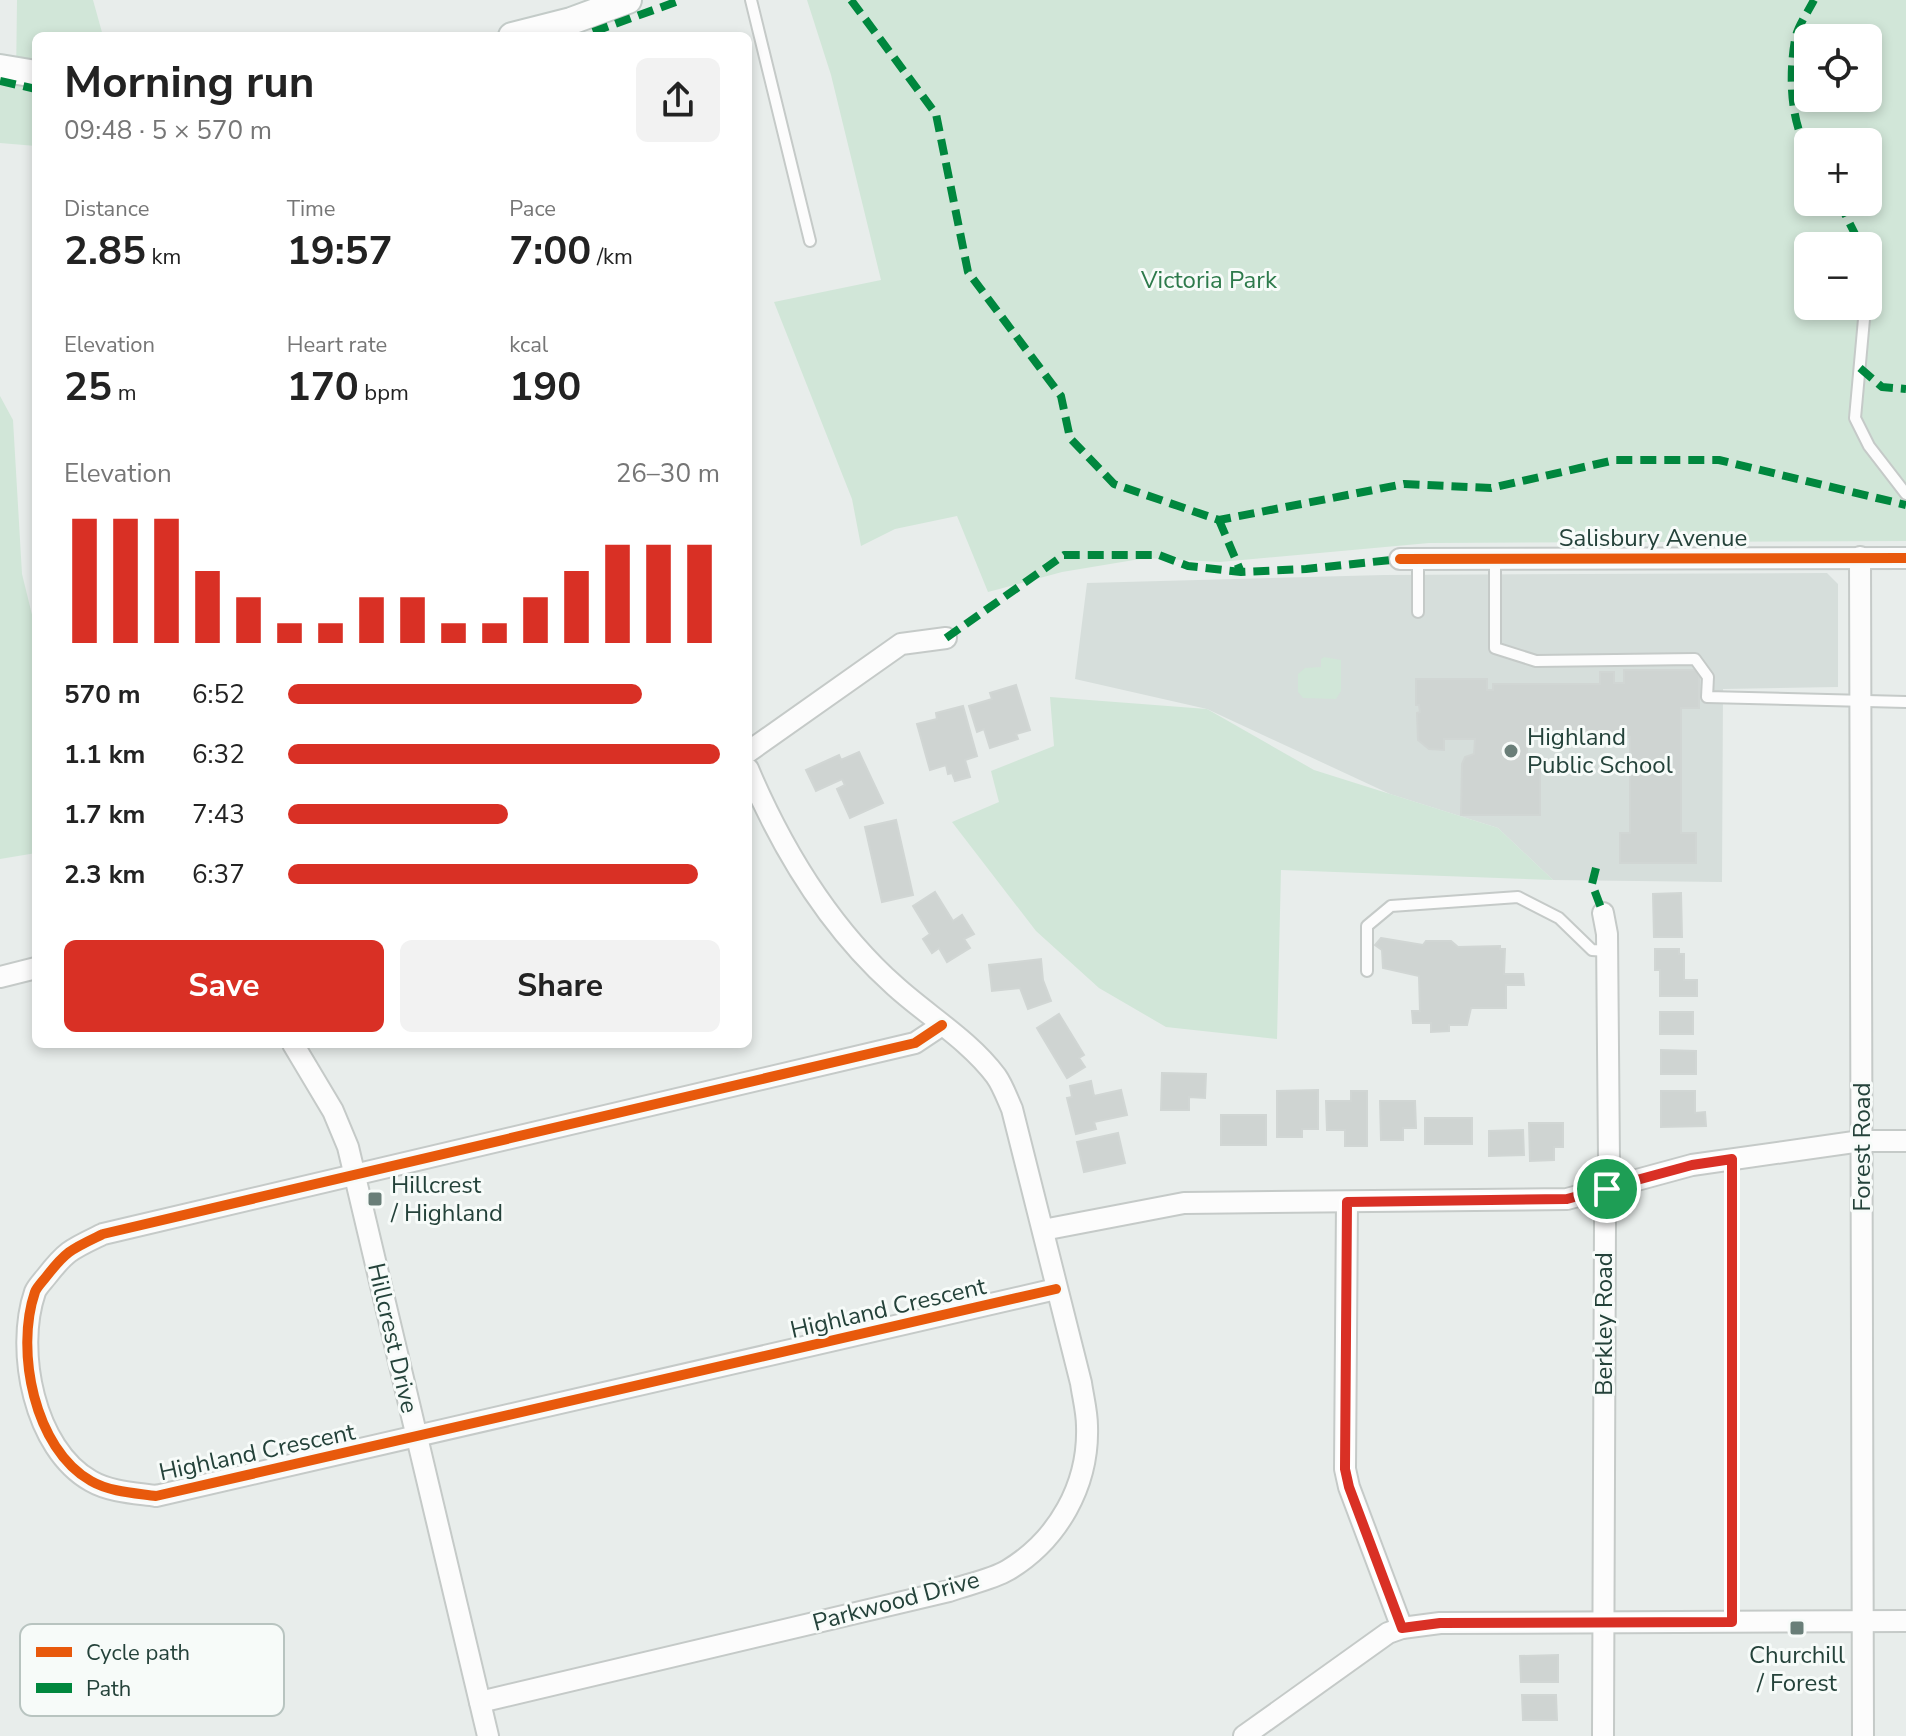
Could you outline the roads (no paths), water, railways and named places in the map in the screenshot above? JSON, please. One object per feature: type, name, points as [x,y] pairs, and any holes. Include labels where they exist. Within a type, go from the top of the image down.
[{"type":"main road","points":[[547,32],[574,29],[628,0]]},
{"type":"main road","points":[[0,68],[32,73]]},
{"type":"street","name":"Forest Road","points":[[1860,557],[1863,1736]]},
{"type":"street","name":"Salisbury Avenue","points":[[1409,559],[1906,558]]},
{"type":"street","points":[[752,749],[901,644],[946,638]]},
{"type":"street","name":"Parkwood Drive","points":[[480,1702],[949,1591],[1006,1571],[1038,1547],[1063,1518],[1076,1494],[1083,1468],[1087,1426],[1081,1383],[1012,1109],[996,1077],[942,1025],[893,985],[829,916],[783,840],[752,777]]},
{"type":"street","name":"Berkley Road","points":[[1603,913],[1607,951],[1603,1736]]},
{"type":"street","points":[[0,977],[32,969]]},
{"type":"street","name":"Highland Crescent","points":[[942,1025],[915,1043],[103,1234],[66,1251],[35,1290],[27,1344],[32,1387],[46,1431],[68,1463],[91,1481],[119,1491],[156,1496],[1056,1289]]},
{"type":"street","name":"Hillcrest Drive","points":[[295,1048],[342,1131],[355,1174],[488,1736]]},
{"type":"street","points":[[1043,1230],[1184,1203],[1567,1199],[1692,1165],[1861,1141],[1906,1141]]},
{"type":"street","points":[[1347,1202],[1345,1469],[1402,1628]]},
{"type":"street","points":[[1244,1736],[1368,1646],[1402,1628],[1440,1623],[1906,1621]]},
{"type":"lane","points":[[751,0],[810,241]]},
{"type":"lane","points":[[1864,320],[1855,418],[1869,446],[1906,494]]},
{"type":"lane","points":[[1409,559],[1418,612]]},
{"type":"lane","points":[[1495,559],[1495,648],[1536,661],[1695,659],[1708,677],[1707,697],[1906,702]]},
{"type":"lane","points":[[1367,971],[1367,926],[1391,906],[1518,897],[1559,918],[1592,950],[1607,951]]},
{"type":"lane","points":[[1732,1159],[1732,1622]]},
{"type":"place","name":"Highland Public School","points":[[1511,751]]},
{"type":"place","name":"Hillcrest / Highland","points":[[375,1199]]},
{"type":"place","name":"Churchill / Forest","points":[[1797,1628]]},
{"type":"park label","name":"Victoria Park","points":[[1209,280]]}]
